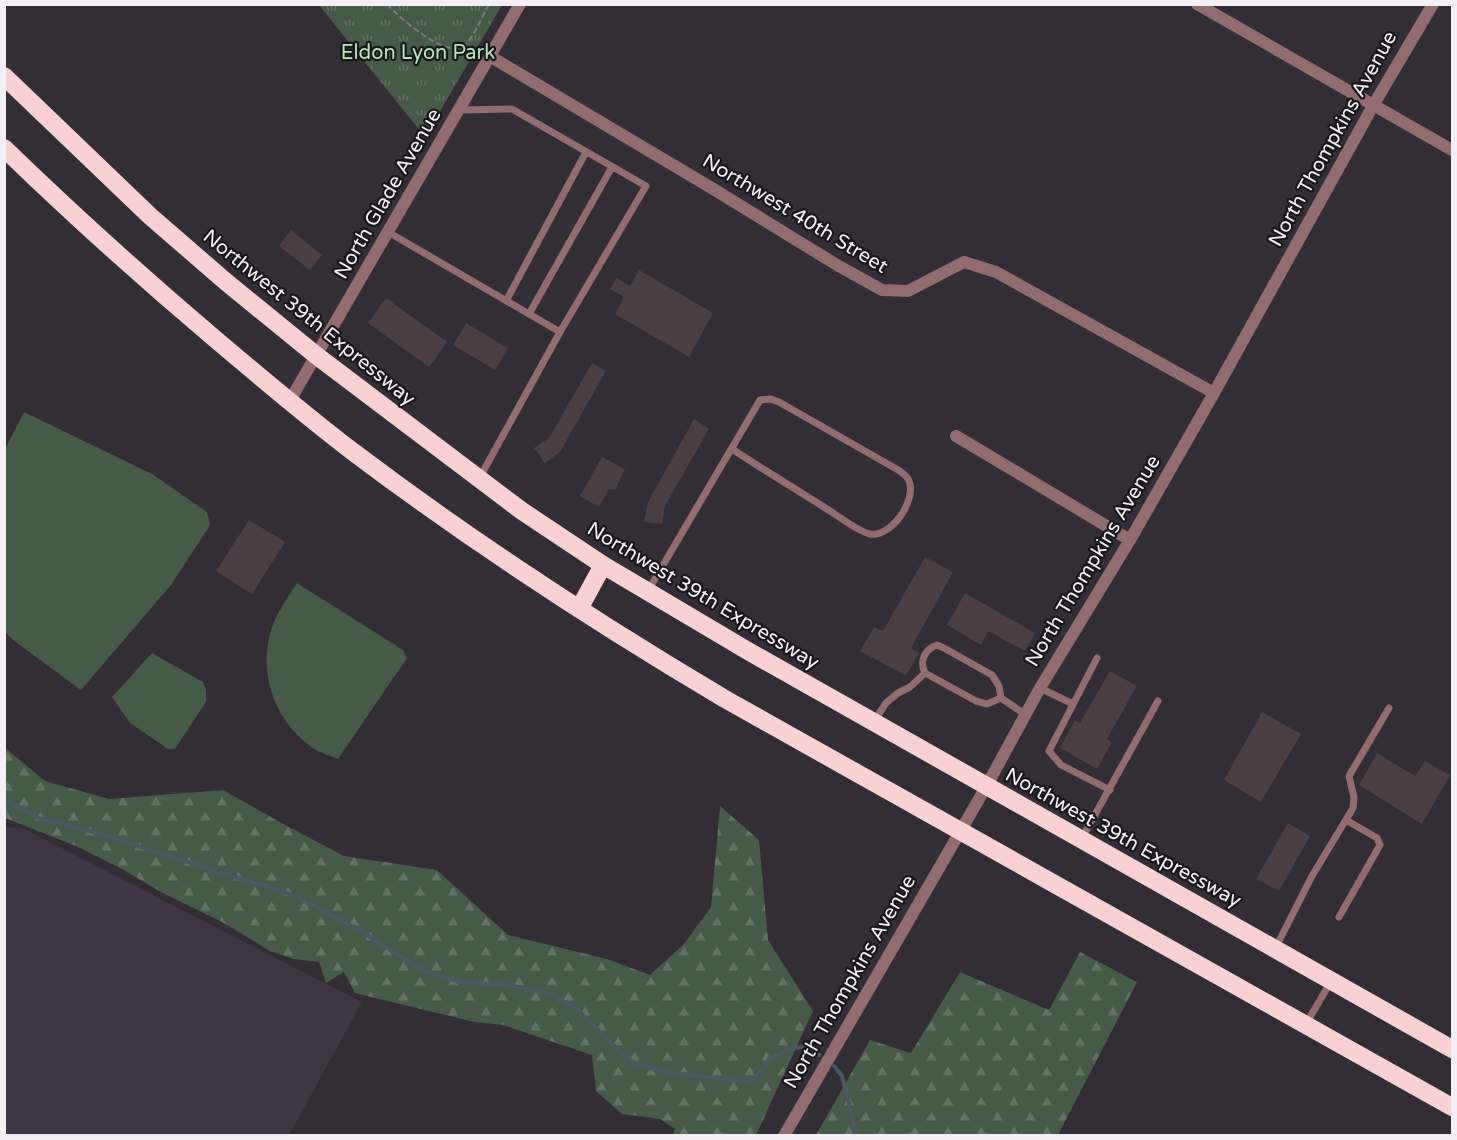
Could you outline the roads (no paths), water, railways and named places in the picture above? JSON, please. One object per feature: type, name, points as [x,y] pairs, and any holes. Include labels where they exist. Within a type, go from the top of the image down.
[{"type":"highway","name":"Northwest 39th Expressway","points":[[4,75],[150,216],[225,281],[317,356],[522,511],[647,592],[873,723],[1452,1049]]},
{"type":"highway","points":[[4,148],[108,246],[289,402],[423,504],[579,609],[725,699],[1452,1107]]},
{"type":"highway","points":[[579,609],[603,565]]},
{"type":"street","name":"North Glade Avenue","points":[[289,402],[520,4]]},
{"type":"street","points":[[1197,4],[1452,150]]},
{"type":"street","name":"North Thompkins Avenue","points":[[784,1136],[986,787],[1040,688],[1130,540],[1432,4]]},
{"type":"street","name":"Northwest 40th Street","points":[[491,57],[882,290],[908,291],[964,262],[996,272],[1214,393]]},
{"type":"street","points":[[956,436],[1130,540]]},
{"type":"lane","points":[[460,110],[512,109],[646,186],[478,479]]},
{"type":"lane","points":[[506,301],[585,152]]},
{"type":"lane","points":[[529,314],[612,167]]},
{"type":"lane","points":[[388,232],[560,333]]},
{"type":"lane","points":[[647,592],[759,400],[771,399],[779,402],[900,471],[909,480],[911,487],[906,508],[892,527],[885,532],[870,534],[847,522],[732,449]]},
{"type":"lane","points":[[1001,698],[987,704],[976,701],[925,673],[921,666],[922,659],[930,647],[937,645],[992,675],[999,686],[1001,698],[1026,715]]},
{"type":"lane","points":[[1097,658],[1048,751],[1061,765],[1110,790]]},
{"type":"lane","points":[[873,723],[886,703],[897,693],[910,687],[925,673]]},
{"type":"lane","points":[[1040,688],[1073,704]]},
{"type":"lane","points":[[1081,840],[1158,701]]},
{"type":"lane","points":[[1275,949],[1312,876],[1346,820],[1354,803],[1349,776],[1389,708]]},
{"type":"lane","points":[[1339,917],[1380,845],[1377,838],[1346,820]]},
{"type":"lane","points":[[1306,1024],[1331,981]]},
{"type":"waterway","points":[[4,799],[38,818],[87,830],[296,896],[361,931],[430,973],[460,982],[507,985],[549,993],[577,1009],[634,1063],[667,1072],[739,1081],[753,1080],[770,1058],[788,1050],[805,1046],[819,1055]]},
{"type":"waterway","points":[[834,1066],[842,1076],[857,1136]]},
{"type":"park label","name":"Eldon Lyon Park","points":[[418,53]]}]
